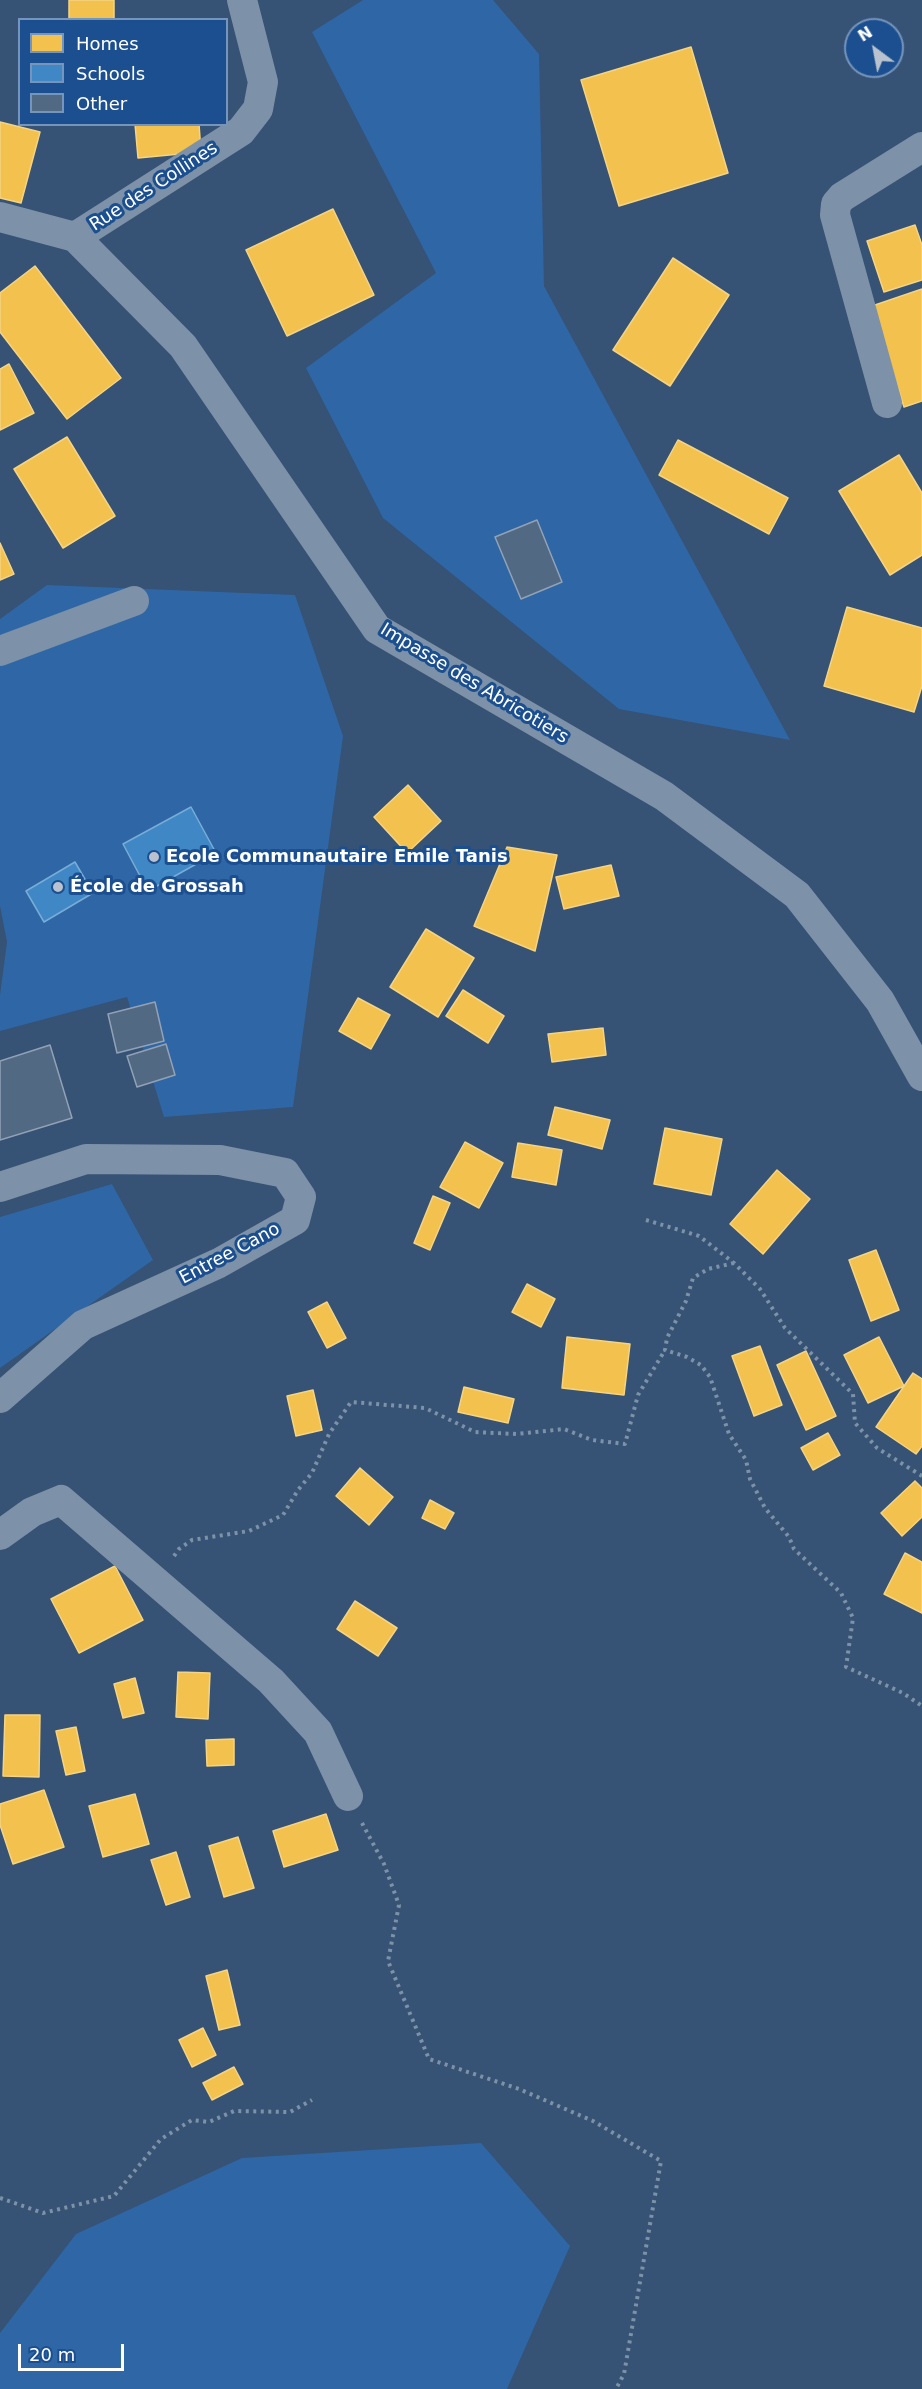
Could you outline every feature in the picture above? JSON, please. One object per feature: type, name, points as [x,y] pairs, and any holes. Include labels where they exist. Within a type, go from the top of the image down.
[{"type":"street","name":"Rue des Collines","points":[[0,217],[75,237],[241,131],[258,109],[263,82],[242,0]]},
{"type":"street","points":[[887,403],[835,215],[836,204],[842,197],[922,147]]},
{"type":"street","name":"Impasse des Abricotiers","points":[[75,237],[183,346],[377,629],[664,796],[797,895],[880,1000],[922,1076]]},
{"type":"street","points":[[0,651],[134,601]]},
{"type":"street","name":"Entree Cano","points":[[0,1187],[86,1159],[220,1160],[285,1173],[301,1197],[295,1220],[219,1263],[83,1325],[0,1398]]},
{"type":"street","points":[[0,1535],[32,1512],[61,1500],[271,1681],[318,1732],[348,1796]]},
{"type":"path","points":[[646,1220],[699,1236],[734,1263],[760,1289],[784,1328],[854,1394],[855,1423],[877,1448],[922,1476]]},
{"type":"path","points":[[155,1582],[179,1548],[192,1540],[249,1531],[283,1515],[298,1490],[312,1473],[329,1434],[351,1402],[425,1408],[475,1432],[516,1434],[564,1429],[592,1440],[625,1444],[638,1395],[665,1350],[667,1338],[686,1301],[693,1278],[708,1269],[734,1263]]},
{"type":"path","points":[[665,1350],[701,1365],[710,1377],[729,1434],[746,1460],[750,1479],[765,1509],[789,1537],[794,1549],[842,1593],[852,1618],[846,1667],[903,1693],[922,1706]]},
{"type":"path","points":[[348,1796],[384,1864],[399,1905],[388,1960],[429,2059],[519,2089],[592,2121],[661,2161],[624,2374],[616,2389]]},
{"type":"path","points":[[0,2198],[43,2213],[114,2196],[161,2139],[192,2120],[209,2122],[234,2111],[290,2112],[312,2100]]},
{"type":"shaded area","points":[[363,0],[493,0],[539,54],[544,286],[790,740],[619,709],[383,518],[306,368],[436,273],[312,32]]},
{"type":"shaded area","points":[[47,585],[295,595],[343,736],[293,1107],[164,1117],[127,997],[0,1031],[0,995],[7,942],[0,906],[0,619]]},
{"type":"shaded area","points":[[112,1184],[153,1260],[0,1368],[0,1217]]},
{"type":"shaded area","points":[[481,2143],[570,2246],[507,2389],[0,2389],[0,2333],[76,2234],[242,2158]]},
{"type":"building: Homes","points":[[69,0],[114,0],[114,18],[69,18]]},
{"type":"building: Homes","points":[[691,47],[728,173],[619,206],[581,80]]},
{"type":"building: Homes","points":[[0,122],[40,132],[21,203],[0,198]]},
{"type":"building: Homes","points":[[135,126],[199,126],[201,152],[138,158]]},
{"type":"building: Homes","points":[[333,209],[374,295],[287,336],[246,250]]},
{"type":"building: Homes","points":[[915,225],[922,245],[922,280],[884,292],[867,241]]},
{"type":"building: Homes","points":[[673,258],[729,295],[670,386],[613,350]]},
{"type":"building: Homes","points":[[35,266],[121,378],[67,419],[0,332],[0,293]]},
{"type":"building: Homes","points":[[922,289],[922,401],[904,407],[872,306]]},
{"type":"building: Homes","points":[[9,364],[34,413],[0,430],[0,369]]},
{"type":"building: Homes","points":[[67,437],[115,516],[63,548],[14,469]]},
{"type":"building: Homes","points":[[678,440],[788,498],[769,534],[659,475]]},
{"type":"building: Homes","points":[[899,455],[922,493],[922,555],[890,575],[839,491]]},
{"type":"building: Homes","points":[[0,543],[14,574],[0,580]]},
{"type":"building: Homes","points":[[847,607],[922,628],[922,686],[914,712],[824,686]]},
{"type":"building: Homes","points":[[408,785],[441,821],[407,853],[374,817]]},
{"type":"building: Homes","points":[[507,847],[557,855],[535,951],[474,926]]},
{"type":"building: Homes","points":[[611,865],[619,896],[564,909],[556,877]]},
{"type":"building: Homes","points":[[426,929],[474,958],[438,1017],[390,987]]},
{"type":"building: Homes","points":[[463,990],[504,1016],[488,1043],[446,1016]]},
{"type":"building: Homes","points":[[358,998],[390,1015],[371,1049],[339,1031]]},
{"type":"building: Homes","points":[[603,1028],[606,1055],[552,1062],[548,1034]]},
{"type":"building: Homes","points":[[555,1107],[610,1120],[602,1149],[548,1135]]},
{"type":"building: Homes","points":[[665,1128],[722,1139],[711,1195],[654,1184]]},
{"type":"building: Homes","points":[[465,1142],[503,1163],[479,1208],[440,1187]]},
{"type":"building: Homes","points":[[518,1143],[562,1150],[556,1185],[512,1177]]},
{"type":"building: Homes","points":[[777,1170],[810,1199],[763,1254],[730,1224]]},
{"type":"building: Homes","points":[[433,1196],[450,1203],[430,1250],[414,1243]]},
{"type":"building: Homes","points":[[876,1250],[899,1310],[871,1321],[849,1260]]},
{"type":"building: Homes","points":[[527,1284],[555,1299],[541,1327],[512,1312]]},
{"type":"building: Homes","points":[[327,1302],[346,1338],[327,1348],[308,1312]]},
{"type":"building: Homes","points":[[567,1337],[630,1344],[624,1395],[562,1388]]},
{"type":"building: Homes","points":[[879,1337],[904,1386],[868,1403],[844,1355]]},
{"type":"building: Homes","points":[[760,1346],[782,1405],[754,1416],[732,1356]]},
{"type":"building: Homes","points":[[806,1351],[836,1416],[806,1430],[777,1365]]},
{"type":"building: Homes","points":[[913,1373],[922,1379],[922,1446],[916,1454],[876,1427]]},
{"type":"building: Homes","points":[[464,1387],[514,1399],[508,1423],[458,1412]]},
{"type":"building: Homes","points":[[313,1390],[322,1430],[296,1436],[287,1396]]},
{"type":"building: Homes","points":[[828,1433],[840,1455],[813,1470],[801,1448]]},
{"type":"building: Homes","points":[[360,1468],[393,1497],[369,1525],[336,1496]]},
{"type":"building: Homes","points":[[915,1481],[922,1488],[922,1517],[902,1536],[881,1513]]},
{"type":"building: Homes","points":[[430,1500],[454,1513],[445,1529],[422,1518]]},
{"type":"building: Homes","points":[[905,1553],[922,1562],[922,1613],[884,1594]]},
{"type":"building: Homes","points":[[115,1566],[143,1620],[79,1653],[51,1599]]},
{"type":"building: Homes","points":[[355,1601],[397,1628],[378,1656],[337,1629]]},
{"type":"building: Homes","points":[[178,1672],[210,1673],[208,1719],[176,1717]]},
{"type":"building: Homes","points":[[135,1678],[144,1713],[123,1718],[114,1684]]},
{"type":"building: Homes","points":[[5,1715],[40,1715],[39,1777],[3,1776]]},
{"type":"building: Homes","points":[[76,1727],[85,1771],[66,1775],[56,1731]]},
{"type":"building: Homes","points":[[234,1739],[234,1765],[207,1766],[206,1740]]},
{"type":"building: Homes","points":[[44,1790],[64,1847],[13,1864],[0,1825],[0,1804]]},
{"type":"building: Homes","points":[[135,1794],[149,1844],[103,1857],[89,1806]]},
{"type":"building: Homes","points":[[326,1814],[338,1850],[284,1867],[273,1831]]},
{"type":"building: Homes","points":[[238,1837],[254,1888],[224,1897],[209,1846]]},
{"type":"building: Homes","points":[[176,1852],[190,1897],[166,1905],[151,1860]]},
{"type":"building: Homes","points":[[227,1970],[240,2025],[219,2030],[206,1976]]},
{"type":"building: Homes","points":[[203,2028],[216,2055],[192,2067],[179,2040]]},
{"type":"building: Homes","points":[[234,2067],[243,2084],[212,2100],[203,2083]]},
{"type":"building: Schools","points":[[191,807],[216,853],[148,891],[123,844]]},
{"type":"building: Schools","points":[[75,862],[93,893],[44,922],[26,891]]},
{"type":"building: Other","points":[[537,520],[562,582],[521,599],[495,537]]},
{"type":"building: Other","points":[[155,1002],[164,1041],[117,1053],[108,1014]]},
{"type":"building: Other","points":[[166,1044],[175,1075],[137,1087],[127,1056]]},
{"type":"building: Other","points":[[50,1045],[72,1118],[0,1140],[0,1061]]},
{"type":"place","name":"Ecole Communautaire Emile Tanis","points":[[154,857]]},
{"type":"place","name":"École de Grossah","points":[[58,887]]}]
